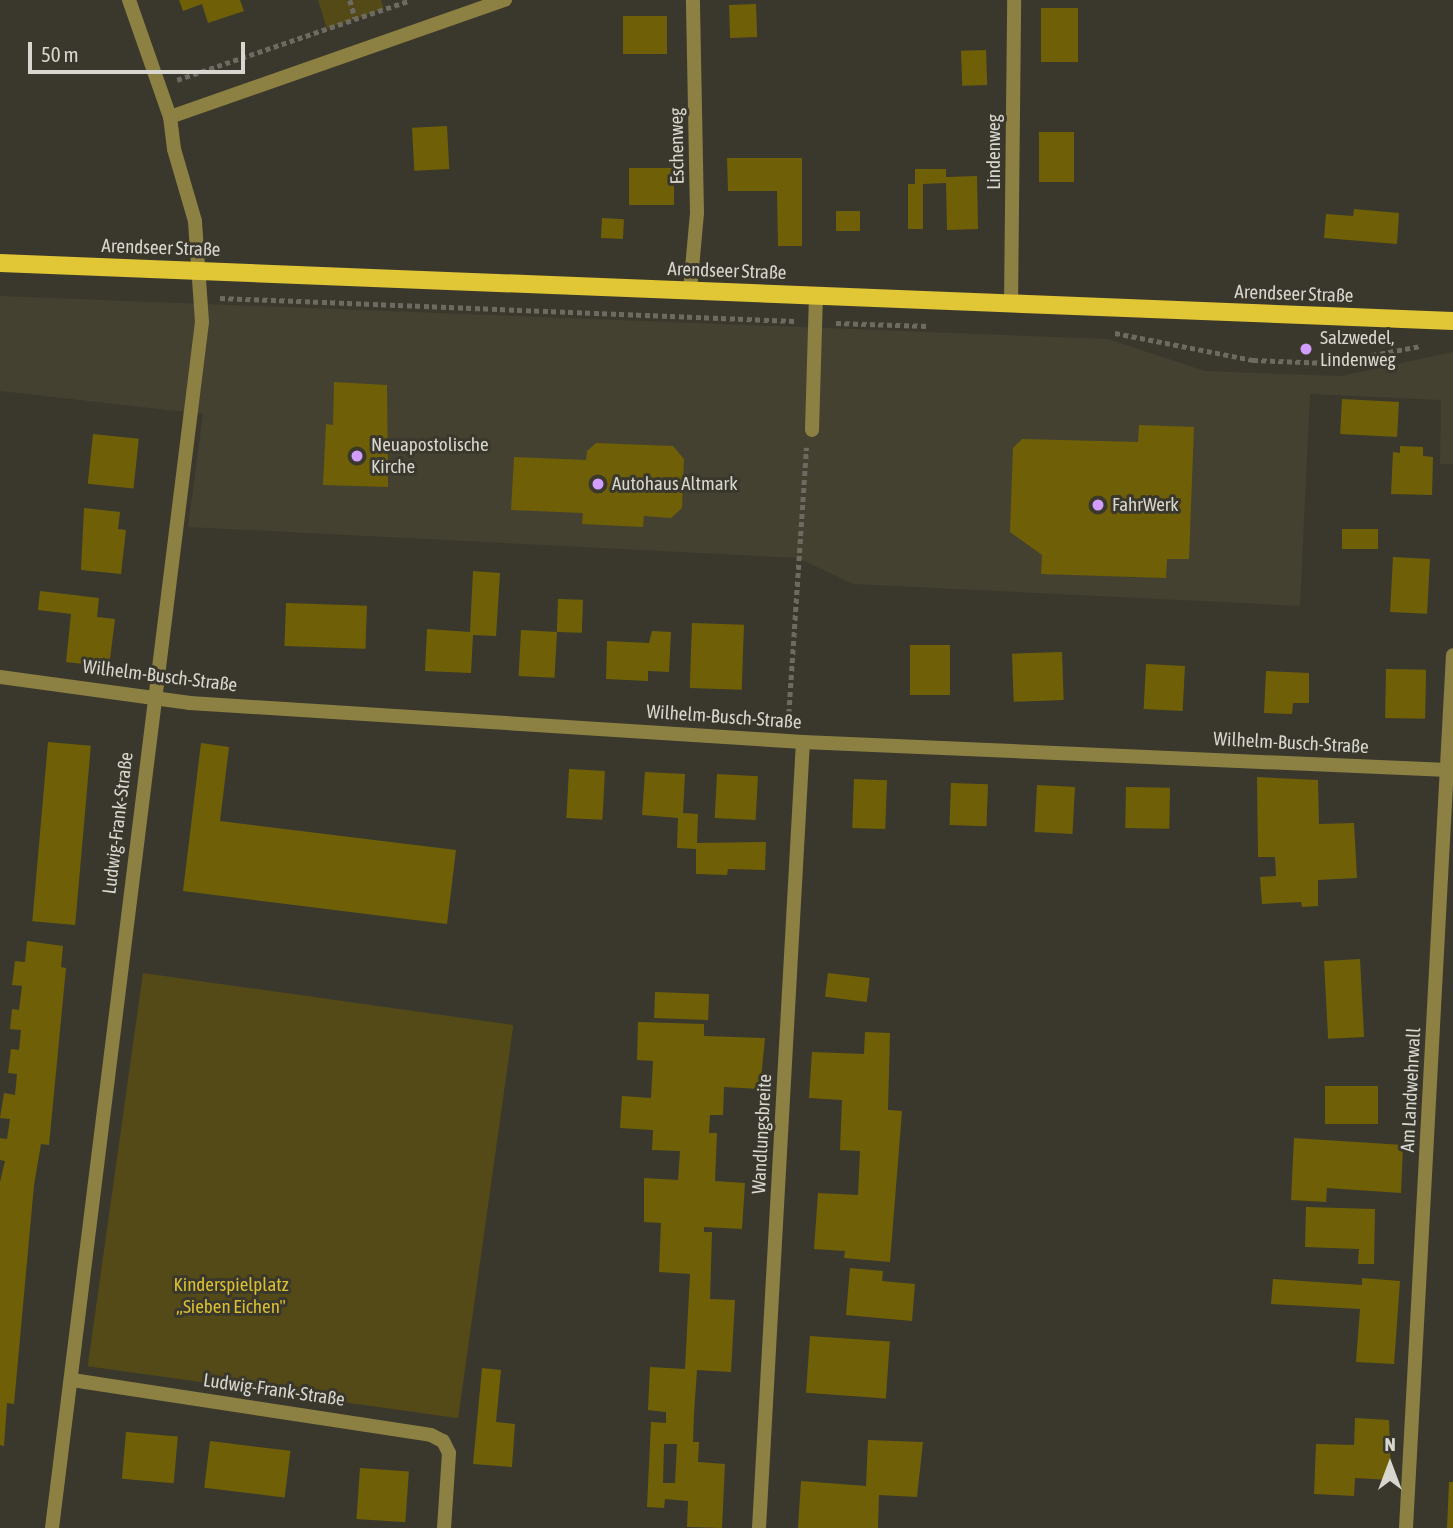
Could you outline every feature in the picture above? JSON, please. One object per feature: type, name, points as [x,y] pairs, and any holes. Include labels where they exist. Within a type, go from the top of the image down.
[{"type":"main road","name":"Arendseer Straße","points":[[0,263],[1453,321]]},
{"type":"street","name":"Ludwig-Frank-Straße","points":[[52,1528],[202,298],[195,221],[174,149],[170,117],[129,0]]},
{"type":"street","points":[[170,117],[505,0]]},
{"type":"street","name":"Eschenweg","points":[[690,290],[698,212],[693,0]]},
{"type":"street","name":"Lindenweg","points":[[1011,303],[1014,0]]},
{"type":"street","points":[[812,430],[817,296]]},
{"type":"street","name":"Am Landwehrwall","points":[[1406,1528],[1453,655]]},
{"type":"street","name":"Wilhelm-Busch-Straße","points":[[0,677],[190,703],[787,741],[1448,770]]},
{"type":"street","name":"Wandlungsbreite","points":[[759,1528],[803,741]]},
{"type":"street","name":"Ludwig-Frank-Straße","points":[[72,1380],[415,1430],[443,1441],[450,1466],[444,1528]]},
{"type":"path","points":[[350,0],[355,18]]},
{"type":"path","points":[[159,86],[410,0]]},
{"type":"path","points":[[202,298],[940,327]]},
{"type":"path","points":[[1105,333],[1205,353],[1278,361],[1330,363],[1428,346]]},
{"type":"path","points":[[787,741],[805,451],[812,430]]},
{"type":"shaded area","points":[[0,296],[1108,339],[1205,371],[1341,376],[1453,352],[1453,464],[1440,464],[1441,400],[1310,394],[1300,606],[853,584],[798,558],[188,527],[203,414],[0,391]]},
{"type":"green space","points":[[318,0],[381,0],[384,9],[327,29]]},
{"type":"green space","name":"Kinderspielplatz „Sieben Eichen\"","points":[[143,973],[513,1025],[458,1418],[88,1366]]},
{"type":"building","points":[[179,0],[240,0],[244,11],[208,23],[202,4],[183,11]]},
{"type":"building","points":[[756,4],[757,37],[730,38],[729,5]]},
{"type":"building","points":[[1041,8],[1078,8],[1078,62],[1041,62]]},
{"type":"building","points":[[623,16],[667,16],[667,54],[623,54]]},
{"type":"building","points":[[986,50],[987,85],[962,86],[961,51]]},
{"type":"building","points":[[447,126],[449,169],[414,171],[412,128]]},
{"type":"building","points":[[1039,132],[1074,132],[1074,182],[1039,182]]},
{"type":"building","points":[[727,158],[802,158],[802,246],[778,246],[777,191],[728,191]]},
{"type":"building","points":[[629,168],[674,168],[674,205],[629,205]]},
{"type":"building","points":[[915,169],[946,169],[946,177],[977,176],[978,229],[947,230],[946,183],[923,184],[923,229],[908,229],[908,184],[915,184]]},
{"type":"building","points":[[1354,209],[1399,213],[1397,244],[1324,238],[1326,214],[1353,216]]},
{"type":"building","points":[[836,211],[860,211],[860,231],[836,231]]},
{"type":"building","points":[[602,218],[624,219],[623,239],[601,238]]},
{"type":"building","name":"Neuapostolische Kirche","points":[[334,382],[387,385],[388,487],[323,485],[326,424],[333,425]]},
{"type":"building","points":[[1342,399],[1399,402],[1397,437],[1340,434]]},
{"type":"building","points":[[1139,425],[1194,427],[1189,559],[1167,559],[1166,578],[1041,574],[1042,555],[1010,532],[1013,448],[1022,439],[1138,442]]},
{"type":"building","points":[[93,434],[139,439],[134,489],[88,484]]},
{"type":"building","name":"Autohaus Altmark","points":[[596,443],[673,446],[684,459],[682,508],[671,518],[644,516],[643,527],[582,524],[583,513],[511,510],[514,457],[586,460],[587,451]]},
{"type":"building","points":[[1400,446],[1423,447],[1423,456],[1433,457],[1432,495],[1391,494],[1393,452],[1400,453]]},
{"type":"building","points":[[84,508],[120,512],[118,529],[126,530],[121,574],[81,570]]},
{"type":"building","points":[[1342,529],[1378,529],[1378,549],[1342,549]]},
{"type":"building","points":[[1393,557],[1430,559],[1427,614],[1390,612]]},
{"type":"building","points":[[473,571],[500,573],[496,636],[473,635],[471,673],[425,671],[427,629],[470,632]]},
{"type":"building","points":[[40,591],[99,598],[97,617],[115,619],[109,667],[66,662],[71,614],[38,610]]},
{"type":"building","points":[[558,599],[583,600],[582,633],[557,632]]},
{"type":"building","points":[[286,603],[367,606],[365,649],[284,646]]},
{"type":"building","points":[[692,623],[744,625],[742,690],[690,688]]},
{"type":"building","points":[[521,630],[557,632],[555,678],[519,676]]},
{"type":"building","points":[[652,631],[671,632],[669,672],[648,671],[648,681],[606,679],[607,641],[649,643]]},
{"type":"building","points":[[910,645],[950,645],[950,695],[910,695]]},
{"type":"building","points":[[1062,652],[1064,700],[1014,702],[1012,654]]},
{"type":"building","points":[[1146,664],[1185,666],[1183,711],[1144,709]]},
{"type":"building","points":[[1386,669],[1426,670],[1425,719],[1385,718]]},
{"type":"building","points":[[1266,671],[1309,673],[1309,703],[1293,703],[1292,714],[1264,713]]},
{"type":"building","points":[[48,742],[91,746],[75,925],[32,921]]},
{"type":"building","points":[[201,743],[229,747],[220,821],[456,850],[447,924],[183,891]]},
{"type":"building","points":[[569,769],[605,771],[602,820],[566,818]]},
{"type":"building","points":[[645,772],[685,774],[683,813],[698,814],[697,843],[766,842],[765,870],[728,869],[727,875],[696,874],[696,849],[677,848],[678,818],[642,815]]},
{"type":"building","points":[[717,774],[758,776],[756,820],[715,818]]},
{"type":"building","points":[[1257,777],[1318,780],[1319,824],[1354,823],[1357,878],[1318,880],[1318,906],[1302,907],[1301,902],[1262,904],[1260,877],[1276,876],[1275,857],[1258,857]]},
{"type":"building","points":[[854,779],[887,780],[885,829],[852,828]]},
{"type":"building","points":[[951,783],[988,784],[987,826],[950,825]]},
{"type":"building","points":[[1037,785],[1075,787],[1072,834],[1035,832]]},
{"type":"building","points":[[1126,787],[1170,788],[1169,829],[1125,828]]},
{"type":"building","points":[[27,941],[63,946],[61,967],[66,968],[49,1145],[41,1144],[34,1185],[14,1404],[7,1403],[4,1446],[0,1445],[0,1182],[5,1161],[0,1160],[0,1138],[7,1139],[10,1119],[0,1118],[4,1093],[15,1095],[17,1074],[8,1073],[11,1049],[19,1050],[21,1030],[10,1029],[12,1009],[19,1010],[22,986],[12,985],[15,961],[25,962]]},
{"type":"building","points":[[1360,959],[1364,1037],[1328,1039],[1324,961]]},
{"type":"building","points":[[828,973],[870,978],[867,1002],[825,997]]},
{"type":"building","points":[[655,992],[709,994],[708,1020],[654,1018]]},
{"type":"building","points":[[638,1022],[704,1024],[704,1036],[765,1038],[760,1089],[724,1087],[723,1115],[710,1115],[709,1133],[717,1133],[715,1181],[745,1183],[742,1229],[704,1227],[704,1232],[712,1232],[710,1299],[735,1300],[731,1372],[697,1370],[694,1413],[693,1442],[699,1442],[698,1462],[725,1464],[722,1528],[687,1527],[688,1501],[665,1499],[664,1508],[647,1507],[651,1422],[666,1423],[666,1412],[648,1410],[650,1367],[685,1369],[690,1274],[659,1272],[661,1223],[644,1222],[644,1178],[678,1180],[680,1151],[652,1150],[653,1130],[620,1128],[622,1096],[651,1098],[653,1061],[637,1060]],"holes":[[[664,1444],[677,1444],[675,1483],[663,1483]]]},
{"type":"building","points":[[865,1032],[890,1033],[888,1110],[902,1111],[890,1262],[844,1258],[845,1251],[814,1249],[818,1193],[858,1195],[860,1151],[840,1150],[842,1100],[809,1098],[812,1052],[864,1054]]},
{"type":"building","points":[[1325,1086],[1378,1086],[1378,1124],[1325,1124]]},
{"type":"building","points":[[1294,1138],[1403,1145],[1401,1193],[1327,1188],[1326,1202],[1291,1200]]},
{"type":"building","points":[[1306,1207],[1375,1209],[1374,1264],[1358,1264],[1359,1249],[1305,1247]]},
{"type":"building","points":[[850,1268],[883,1271],[882,1281],[915,1284],[912,1321],[846,1315]]},
{"type":"building","points":[[1362,1278],[1400,1281],[1394,1364],[1356,1362],[1360,1309],[1271,1304],[1273,1279],[1362,1285]]},
{"type":"building","points":[[810,1336],[890,1342],[886,1398],[806,1393]]},
{"type":"building","points":[[482,1368],[501,1370],[496,1422],[515,1424],[512,1467],[473,1464]]},
{"type":"building","points":[[1355,1418],[1389,1420],[1391,1480],[1355,1478],[1354,1496],[1314,1494],[1316,1444],[1354,1445]]},
{"type":"building","points":[[126,1432],[178,1437],[174,1483],[122,1479]]},
{"type":"building","points":[[868,1440],[923,1442],[917,1497],[879,1495],[878,1528],[798,1528],[801,1481],[866,1486]]},
{"type":"building","points":[[210,1441],[290,1451],[285,1498],[204,1488]]},
{"type":"building","points":[[360,1468],[409,1471],[405,1522],[356,1519]]},
{"type":"building","points":[[1449,1482],[1453,1482],[1453,1528],[1447,1528]]},
{"type":"place","name":"Salzwedel, Lindenweg","points":[[1306,349]]},
{"type":"place","name":"Neuapostolische Kirche","points":[[357,456]]},
{"type":"place","name":"Autohaus Altmark","points":[[598,484]]},
{"type":"place","name":"FahrWerk","points":[[1098,505]]}]
